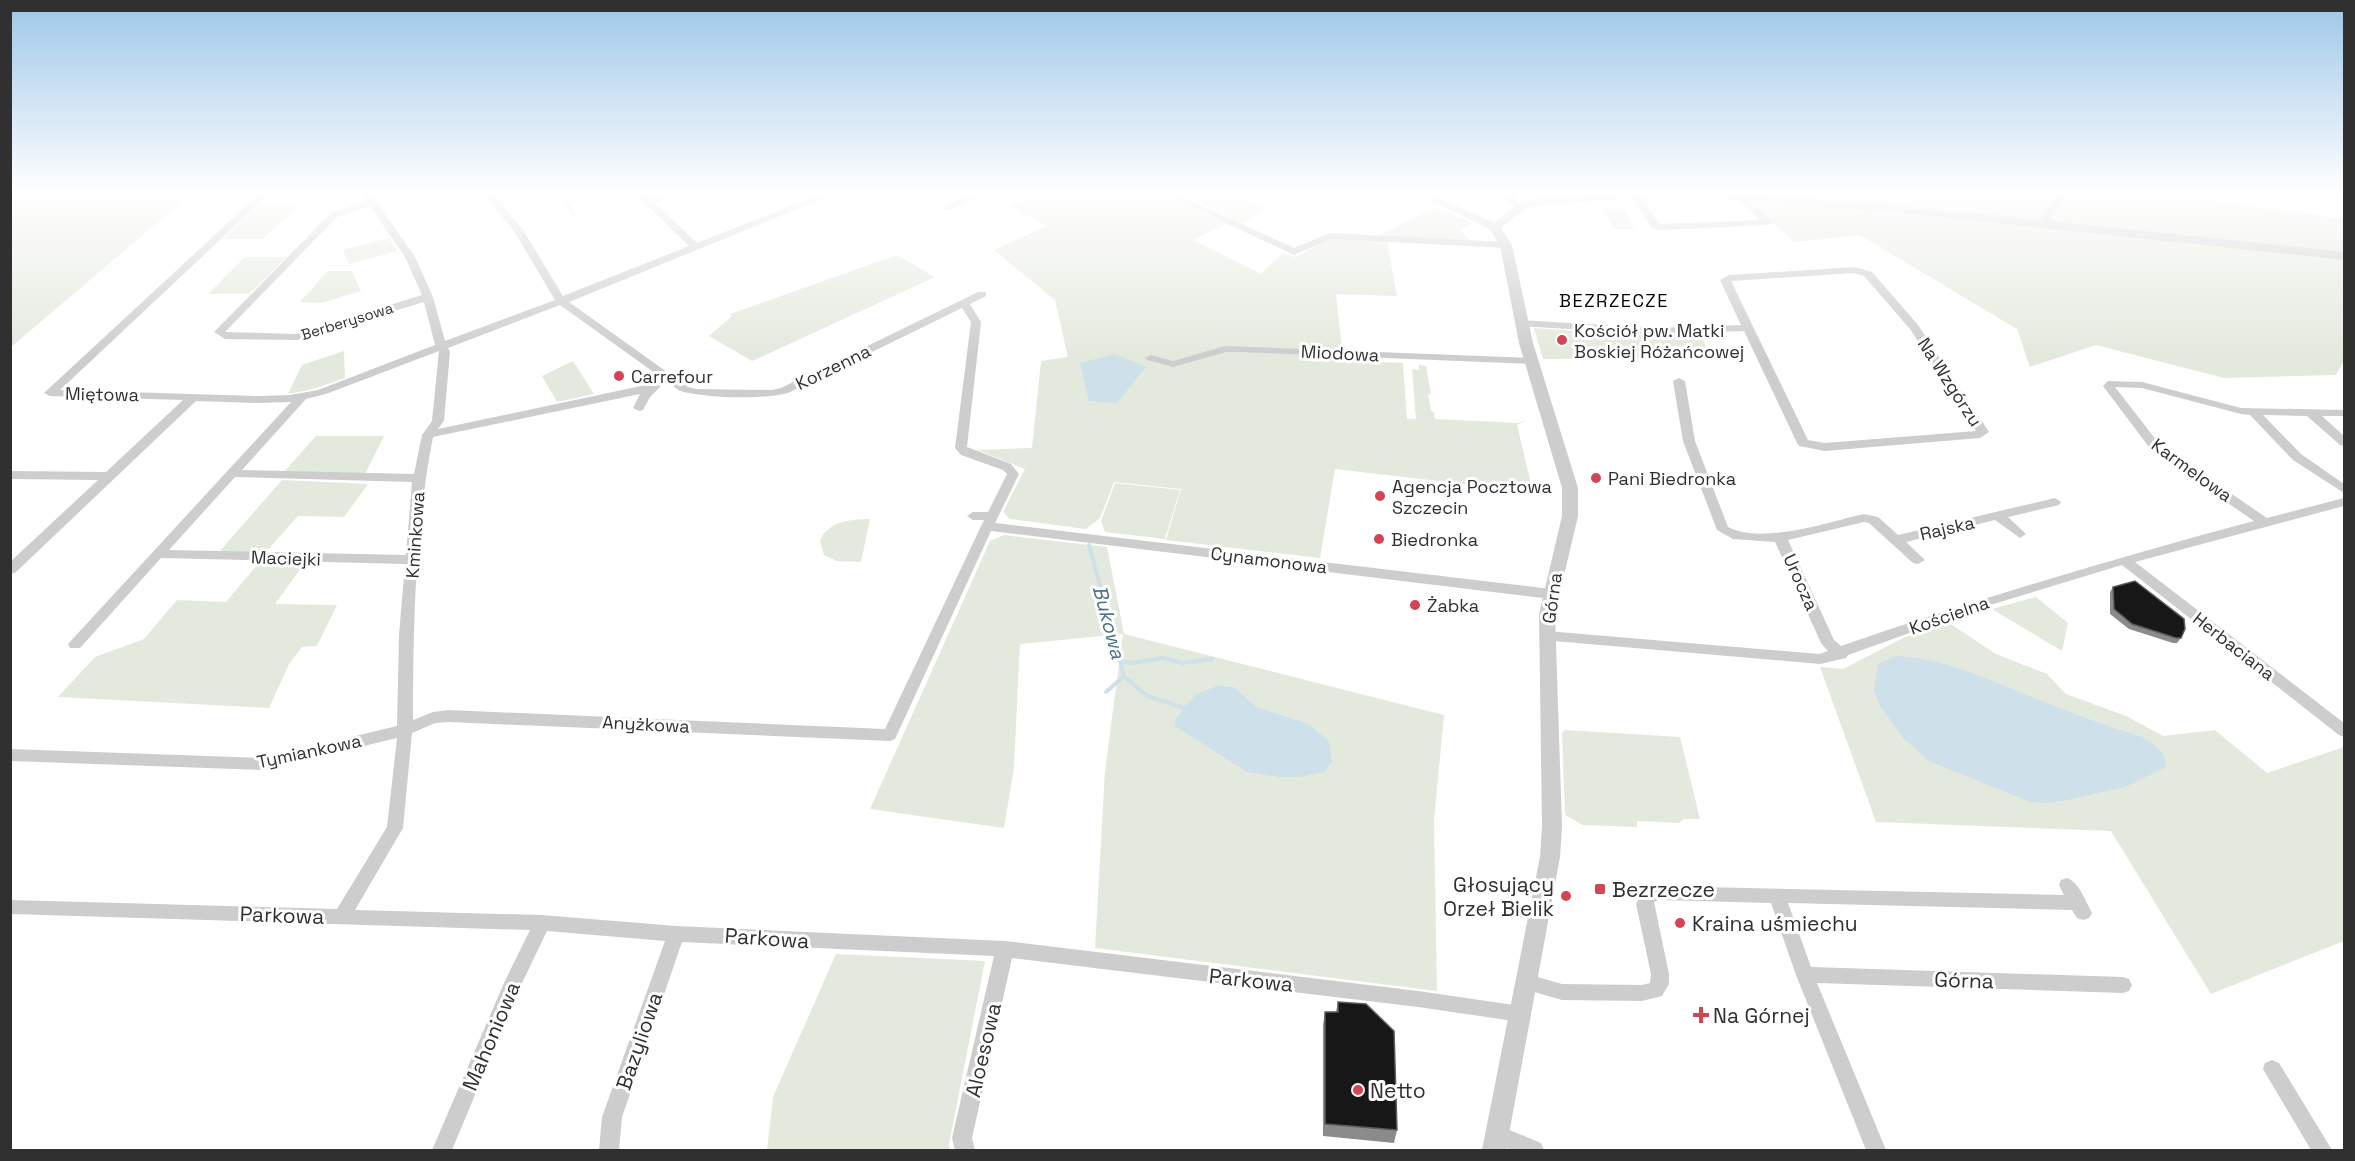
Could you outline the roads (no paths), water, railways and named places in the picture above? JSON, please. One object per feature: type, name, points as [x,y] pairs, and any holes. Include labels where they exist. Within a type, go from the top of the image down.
[{"type":"street","name":"Miętowa","points":[[193,397],[50,393],[206,248]]},
{"type":"street","name":"Berberysowa","points":[[301,248],[219,332],[225,336],[290,338],[428,297]]},
{"type":"street","name":"Kminkowa","points":[[404,248],[428,297],[441,346],[445,352],[438,421],[428,435],[419,478],[406,635],[405,730]]},
{"type":"street","points":[[428,435],[651,388],[669,379],[561,301],[529,248]]},
{"type":"street","points":[[10,570],[193,397],[279,400],[301,398],[696,248]]},
{"type":"street","points":[[1286,248],[1294,252],[1303,248]]},
{"type":"street","name":"Górna","points":[[1496,1143],[1546,885],[1552,841],[1547,636],[1551,594],[1572,500],[1566,471],[1521,323],[1507,248]]},
{"type":"street","points":[[2274,248],[2344,256]]},
{"type":"street","name":"Na Wzgórzu","points":[[1855,270],[1868,274],[1918,333],[1983,432],[1825,447],[1803,443],[1746,328],[1725,280],[1729,278],[1855,270]]},
{"type":"street","name":"Korzenna","points":[[669,379],[684,389],[696,392],[772,393],[784,391],[982,294]]},
{"type":"street","points":[[962,304],[969,308],[976,322],[961,448],[965,452],[1007,467],[1013,474],[990,521]]},
{"type":"street","points":[[1521,323],[1651,331],[1746,328]]},
{"type":"street","name":"Miodowa","points":[[1151,358],[1173,364],[1225,349],[1241,349],[1532,361]]},
{"type":"street","name":"Urocza","points":[[1679,381],[1689,441],[1724,530],[1733,535],[1780,538],[1828,643],[1841,654]]},
{"type":"street","name":"Karmelowa","points":[[2264,522],[2152,444],[2109,386],[2112,383],[2137,384],[2234,410],[2344,413]]},
{"type":"street","points":[[639,408],[651,388]]},
{"type":"street","points":[[75,644],[301,398]]},
{"type":"street","points":[[2254,412],[2296,457],[2344,489]]},
{"type":"street","points":[[2310,412],[2344,442]]},
{"type":"street","points":[[231,473],[419,478]]},
{"type":"street","points":[[10,475],[109,476]]},
{"type":"street","name":"Rajska","points":[[1896,540],[2055,502]]},
{"type":"street","name":"Kościelna","points":[[1547,636],[1820,659],[1841,654],[1969,607],[2124,560],[2344,502]]},
{"type":"street","name":"Cynamonowa","points":[[973,516],[990,521],[1551,594]]},
{"type":"street","name":"Rajska","points":[[1998,516],[2020,534]]},
{"type":"street","name":"Rajska","points":[[1780,538],[1864,518],[1873,520],[1918,560]]},
{"type":"street","name":"Anyżkowa","points":[[405,730],[433,718],[450,716],[733,723],[890,735],[990,521]]},
{"type":"street","name":"Maciejki","points":[[158,554],[396,561],[413,559]]},
{"type":"street","name":"Herbaciana","points":[[2124,560],[2344,731]]},
{"type":"street","points":[[342,916],[395,828],[405,730]]},
{"type":"street","name":"Tymiankowa","points":[[10,756],[264,764],[405,730]]},
{"type":"street","points":[[1527,982],[1562,992],[1650,993],[1656,990],[1661,981],[1645,902],[1650,895],[1664,892],[2080,908],[2067,885]]},
{"type":"street","points":[[1777,896],[1805,975],[1876,1150]]},
{"type":"street","name":"Parkowa","points":[[10,907],[542,923],[676,934],[1005,949],[1418,999],[1521,1014]]},
{"type":"street","name":"Mahoniowa","points":[[442,1150],[513,983],[542,923]]},
{"type":"street","name":"Bazyliowa","points":[[609,1150],[612,1118],[676,934]]},
{"type":"street","name":"Aloesowa","points":[[965,1150],[962,1138],[1005,949]]},
{"type":"street","name":"Górna","points":[[1805,975],[2123,985]]},
{"type":"street","points":[[2272,1069],[2322,1150]]},
{"type":"street","points":[[1496,1143],[1533,1150]]},
{"type":"waterway","name":"Bukowa","points":[[1089,545],[1120,661]]},
{"type":"waterway","points":[[1120,661],[1130,663],[1163,658],[1182,663],[1212,659]]},
{"type":"waterway","name":"Bukowa","points":[[1120,661],[1124,676]]},
{"type":"waterway","name":"Bukowa","points":[[1106,692],[1124,676]]},
{"type":"waterway","points":[[1124,676],[1147,696],[1185,708]]},
{"type":"place","name":"Kościół pw. Matki Boskiej Różańcowej","points":[[1562,340]]},
{"type":"place","name":"Carrefour","points":[[619,376]]},
{"type":"place","name":"Pani Biedronka","points":[[1596,478]]},
{"type":"place","name":"Agencja Pocztowa Szczecin","points":[[1380,496]]},
{"type":"place","name":"Biedronka","points":[[1379,539]]},
{"type":"place","name":"Żabka","points":[[1415,605]]},
{"type":"place","name":"Bezrzecze","points":[[1600,889]]},
{"type":"place","name":"Głosujący Orzeł Bielik","points":[[1566,896]]},
{"type":"place","name":"Kraina uśmiechu","points":[[1680,923]]},
{"type":"place","name":"Na Górnej","points":[[1701,1015]]},
{"type":"place","name":"Netto","points":[[1358,1090]]},
{"type":"district","name":"BEZRZECZE","points":[[1614,300]]}]
